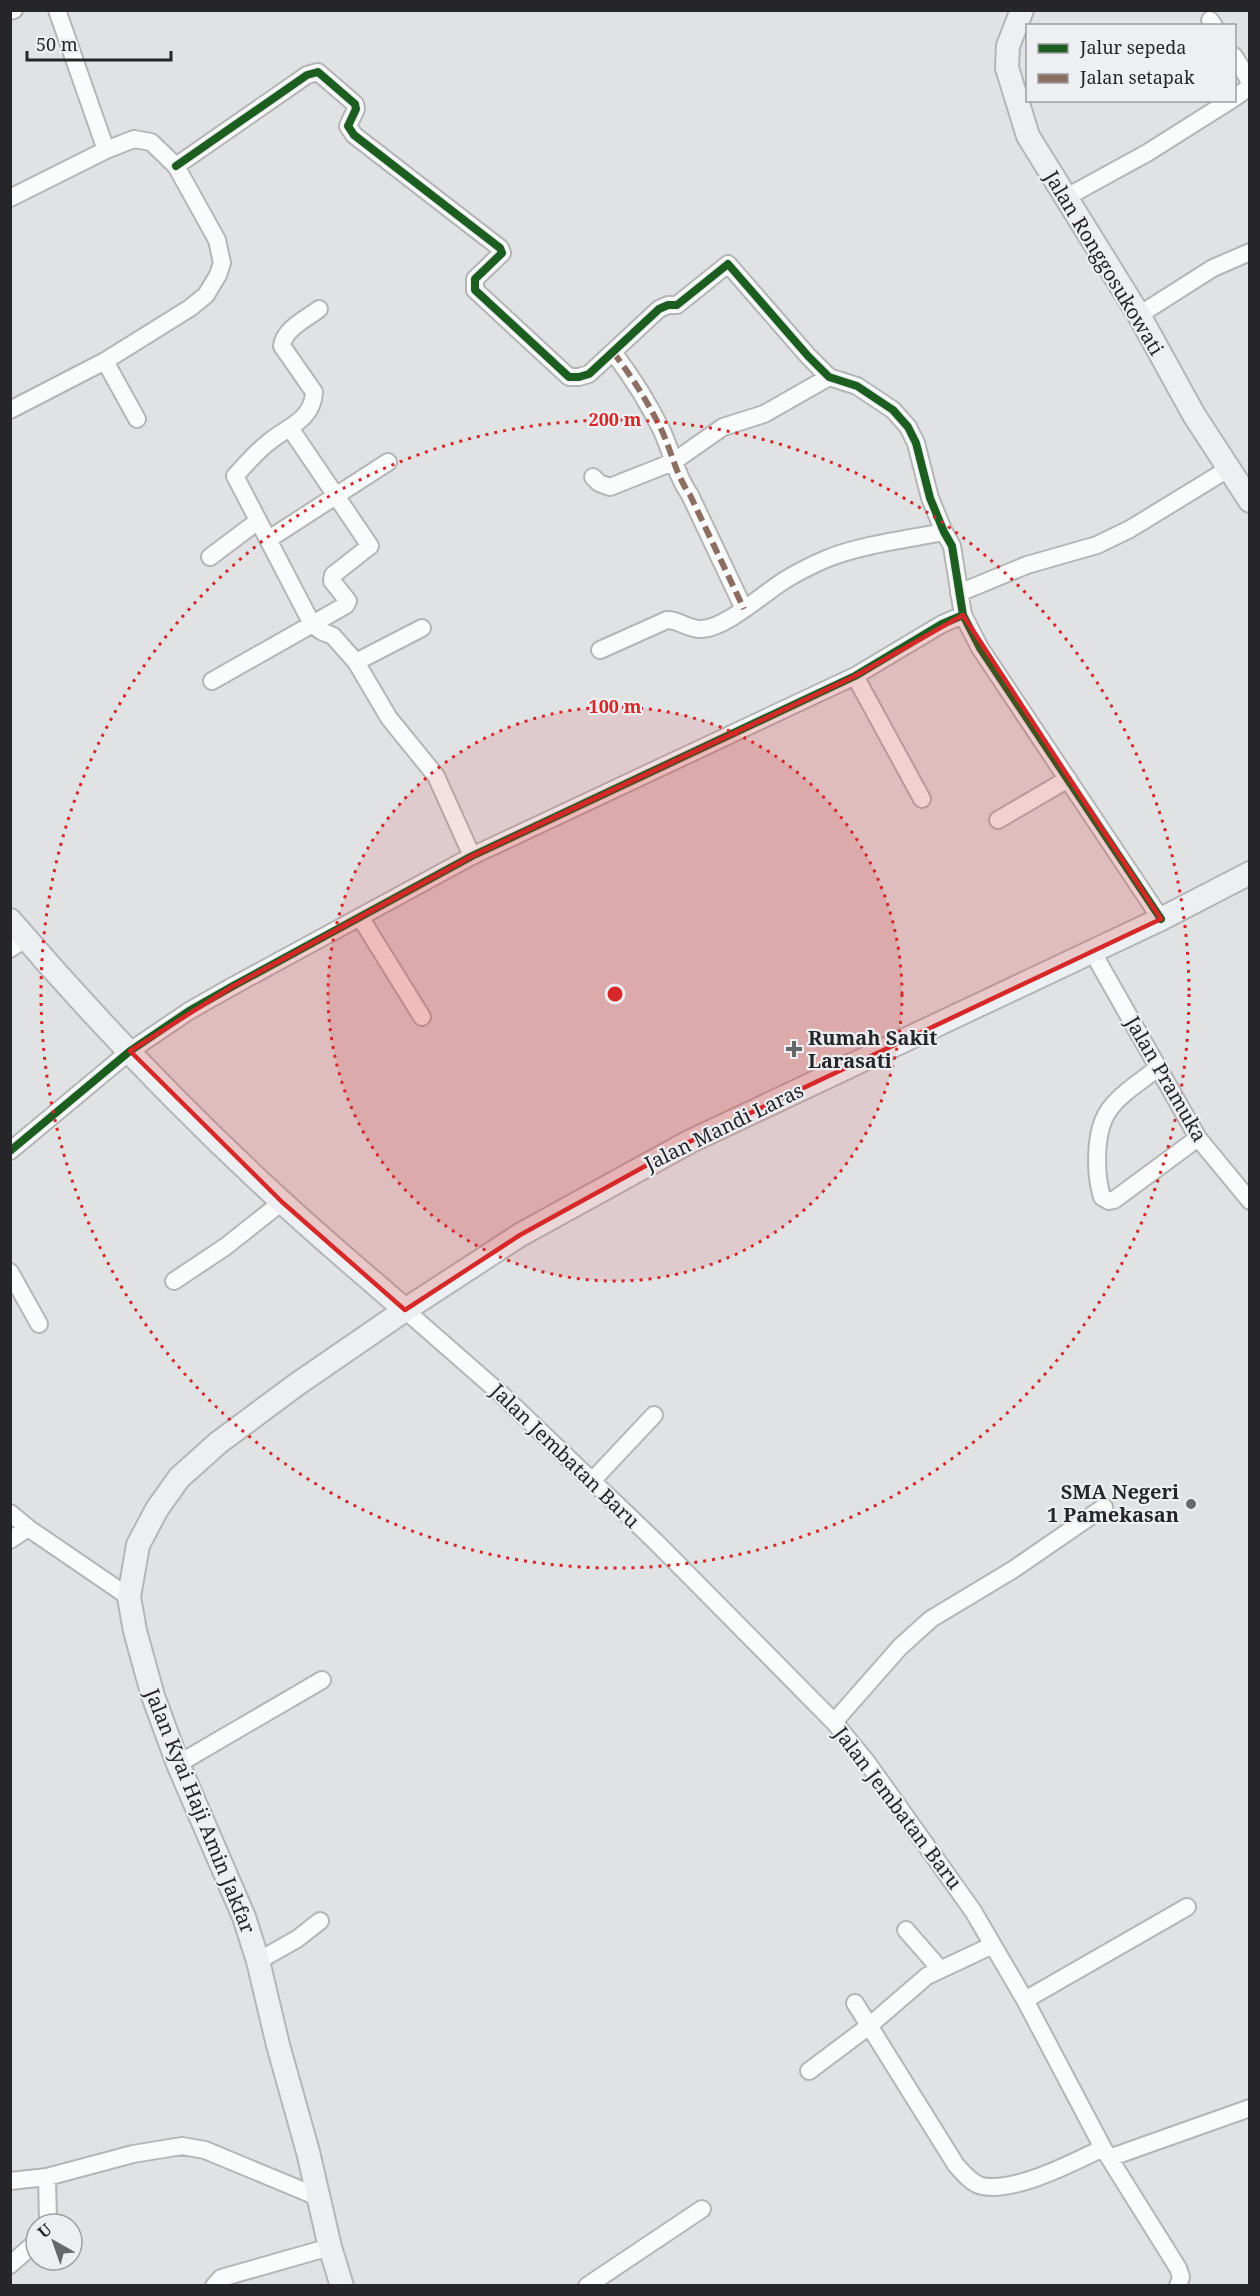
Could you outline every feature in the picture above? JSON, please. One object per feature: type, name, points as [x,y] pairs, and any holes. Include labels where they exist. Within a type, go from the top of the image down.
[{"type":"main road","name":"Jalan Ronggosukowati","points":[[1022,10],[1008,46],[1007,68],[1028,136],[1139,315],[1194,415],[1250,501]]},
{"type":"main road","name":"Jalan Mandi Laras","points":[[405,1310],[520,1235],[689,1142],[1161,919],[1250,873]]},
{"type":"main road","points":[[10,920],[18,944],[282,1202],[405,1310]]},
{"type":"main road","name":"Jalan Kyai Haji Amin Jakfar","points":[[342,2286],[330,2247],[258,1960],[244,1917],[178,1764],[153,1696],[135,1631],[129,1597],[138,1545],[157,1509],[179,1478],[236,1430],[405,1310]]},
{"type":"street","points":[[57,10],[106,150]]},
{"type":"street","points":[[1236,59],[1249,81],[1248,88],[1236,97]]},
{"type":"street","points":[[176,166],[307,75],[318,72],[355,104],[356,109],[348,126],[354,135],[500,248],[502,253],[499,258],[475,279],[476,290],[569,377],[589,374],[659,309],[668,305],[677,305],[728,264],[829,377],[857,386],[893,410],[908,427],[916,443],[930,498],[952,546],[963,615],[980,648],[1161,919]]},
{"type":"street","points":[[1065,198],[1147,153],[1228,102]]},
{"type":"street","points":[[10,198],[106,150],[134,139],[151,142],[176,166],[217,240],[222,263],[206,295],[190,308],[105,361],[10,410]]},
{"type":"street","points":[[1139,315],[1214,268],[1250,252]]},
{"type":"street","points":[[319,309],[283,338],[282,346],[314,392],[314,400],[309,411],[298,423],[261,449],[235,476],[312,624],[333,636],[356,662],[389,718],[436,776],[472,856]]},
{"type":"street","points":[[613,352],[641,391],[663,434],[679,479],[690,495],[744,609]]},
{"type":"street","points":[[105,361],[137,419]]},
{"type":"street","points":[[593,477],[599,483],[610,487],[673,462],[723,427],[764,414],[829,377]]},
{"type":"street","points":[[212,681],[346,605],[348,601],[332,581],[333,575],[370,546],[290,428]]},
{"type":"street","points":[[269,539],[388,462]]},
{"type":"street","points":[[959,593],[1027,565],[1097,545],[1130,529],[1228,469]]},
{"type":"street","points":[[210,557],[258,521]]},
{"type":"street","points":[[600,650],[667,620],[678,620],[692,629],[712,627],[744,609],[785,580],[828,558],[886,543],[944,532]]},
{"type":"street","points":[[10,1151],[130,1051],[189,1011],[472,856],[855,676],[942,624],[963,615]]},
{"type":"street","points":[[356,662],[422,628]]},
{"type":"street","points":[[855,676],[922,799]]},
{"type":"street","points":[[998,820],[1068,779]]},
{"type":"street","points":[[360,917],[422,1017]]},
{"type":"street","name":"Jalan Pramuka","points":[[1092,951],[1198,1138],[1250,1201]]},
{"type":"street","points":[[1159,1067],[1108,1110],[1100,1129],[1096,1177],[1102,1197],[1109,1201],[1114,1200],[1198,1138]]},
{"type":"street","points":[[174,1281],[225,1247],[282,1202]]},
{"type":"street","points":[[10,1272],[39,1324]]},
{"type":"street","name":"Jalan Jembatan Baru","points":[[405,1310],[501,1394],[695,1581],[834,1722],[866,1761],[973,1911],[1025,2000],[1106,2153],[1178,2268],[1181,2277],[1178,2286]]},
{"type":"street","points":[[592,1481],[654,1415]]},
{"type":"street","points":[[834,1722],[900,1647],[931,1619],[1014,1569],[1100,1509]]},
{"type":"street","points":[[10,1513],[28,1528],[129,1597]]},
{"type":"street","points":[[10,1540],[28,1528]]},
{"type":"street","points":[[178,1764],[322,1680]]},
{"type":"street","points":[[1025,2000],[1187,1907]]},
{"type":"street","points":[[258,1960],[297,1939],[320,1921]]},
{"type":"street","points":[[906,1930],[940,1969]]},
{"type":"street","points":[[809,2071],[869,2026],[927,1976],[993,1945]]},
{"type":"street","points":[[855,2003],[956,2165],[981,2186],[1001,2186],[1044,2175],[1250,2108]]},
{"type":"street","points":[[10,2181],[47,2177],[142,2152],[182,2146],[205,2150],[318,2197]]},
{"type":"street","points":[[47,2177],[48,2212]]},
{"type":"street","points":[[587,2286],[702,2210]]},
{"type":"street","points":[[214,2286],[221,2278],[330,2247]]},
{"type":"street","points":[[10,2265],[24,2253]]},
{"type":"highlighted area","points":[[963,615],[1161,919],[689,1142],[520,1235],[405,1310],[282,1202],[130,1051],[233,986],[472,856],[855,676]]},
{"type":"marked path","points":[[613,352],[657,420],[681,480],[744,609]]},
{"type":"cycle path","points":[[176,166],[307,75],[318,72],[355,104],[356,109],[348,126],[354,135],[500,248],[502,253],[475,279],[475,290],[569,377],[589,374],[659,309],[668,305],[677,305],[728,264],[829,377],[857,386],[893,410],[908,427],[916,443],[930,498],[952,546],[963,615]]},
{"type":"cycle path","points":[[10,1151],[130,1051],[189,1011],[233,986],[472,856],[855,676],[942,624],[963,615],[980,648],[1161,919]]},
{"type":"place","name":"Rumah Sakit Larasati","points":[[794,1049]]},
{"type":"place","name":"SMA Negeri 1 Pamekasan","points":[[1191,1504]]}]
